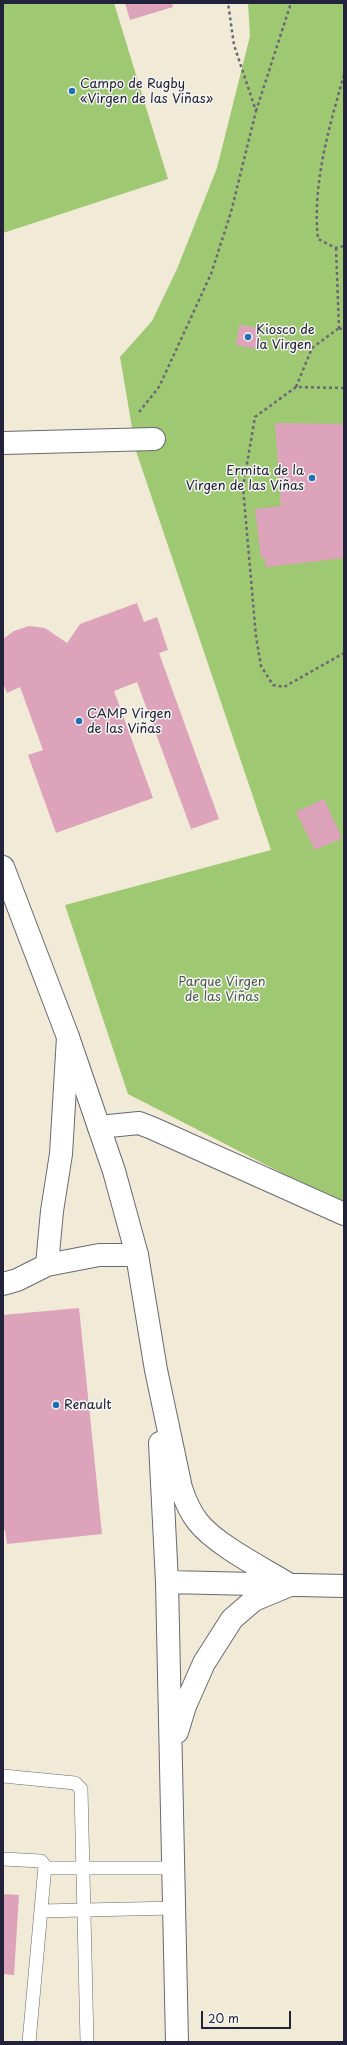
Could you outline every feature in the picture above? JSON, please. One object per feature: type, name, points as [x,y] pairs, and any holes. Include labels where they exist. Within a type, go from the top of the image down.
[{"type":"street","points":[[3,443],[154,439]]},
{"type":"street","points":[[3,866],[68,1037],[114,1171],[137,1255],[156,1370],[181,1488],[187,1504],[198,1522],[227,1546],[290,1585]]},
{"type":"street","points":[[47,1265],[52,1211],[61,1154],[68,1037]]},
{"type":"street","points":[[99,1127],[139,1123],[344,1214]]},
{"type":"street","points":[[3,1284],[17,1280],[47,1265],[98,1255],[137,1255]]},
{"type":"street","points":[[156,1370],[167,1582],[177,2042]]},
{"type":"street","points":[[167,1582],[344,1586]]},
{"type":"street","points":[[171,1750],[185,1706],[204,1664],[232,1619],[254,1600],[290,1585]]},
{"type":"lane","points":[[3,1776],[75,1783],[81,1789],[87,2042]]},
{"type":"lane","points":[[3,1859],[41,1861],[45,1868],[29,2042]]},
{"type":"lane","points":[[45,1868],[174,1868]]},
{"type":"lane","points":[[41,1911],[174,1908]]},
{"type":"path","points":[[228,3],[234,45],[256,112]]},
{"type":"path","points":[[103,441],[134,417],[159,387],[182,340],[211,274],[231,212],[256,112],[291,3]]},
{"type":"path","points":[[344,75],[325,149],[319,190],[317,226],[318,239],[336,248],[344,246]]},
{"type":"path","points":[[336,248],[339,328]]},
{"type":"path","points":[[339,328],[344,330]]},
{"type":"path","points":[[339,328],[312,348],[296,387],[255,417],[243,487],[256,637],[261,666],[273,685],[284,687],[344,653]]},
{"type":"path","points":[[296,387],[344,388]]},
{"type":"green space","name":"Campo de Rugby «Virgen de las Viñas»","points":[[3,3],[114,3],[168,179],[3,233]]},
{"type":"green space","name":"Parque Virgen de las Viñas","points":[[248,3],[344,3],[344,1205],[128,1094],[65,905],[271,850],[136,451],[120,357],[152,321],[177,269],[217,168],[250,36]]},
{"type":"building","points":[[125,3],[172,3],[173,7],[130,20]]},
{"type":"building","name":"Kiosco de la Virgen","points":[[239,325],[260,328],[257,349],[236,345]]},
{"type":"building","name":"Ermita de la Virgen de las Viñas","points":[[275,423],[344,424],[344,558],[266,567],[265,558],[261,558],[255,509],[281,506]]},
{"type":"building","name":"CAMP Virgen de las Viñas","points":[[137,603],[144,622],[157,617],[168,650],[159,653],[219,819],[191,829],[137,682],[114,691],[153,798],[56,833],[28,755],[43,750],[20,687],[7,693],[3,683],[3,639],[14,631],[29,626],[45,628],[67,643],[80,624]]},
{"type":"building","points":[[324,799],[342,838],[315,850],[296,812]]},
{"type":"building","points":[[79,1308],[102,1534],[7,1544],[5,1530],[3,1530],[3,1315]]},
{"type":"building","points":[[3,1894],[19,1895],[14,1975],[3,1974]]},
{"type":"place","name":"Campo de Rugby «Virgen de las Viñas»","points":[[72,91]]},
{"type":"place","name":"Kiosco de la Virgen","points":[[248,337]]},
{"type":"place","name":"Ermita de la Virgen de las Viñas","points":[[312,478]]},
{"type":"place","name":"CAMP Virgen de las Viñas","points":[[79,721]]},
{"type":"place","name":"Renault","points":[[56,1405]]}]
